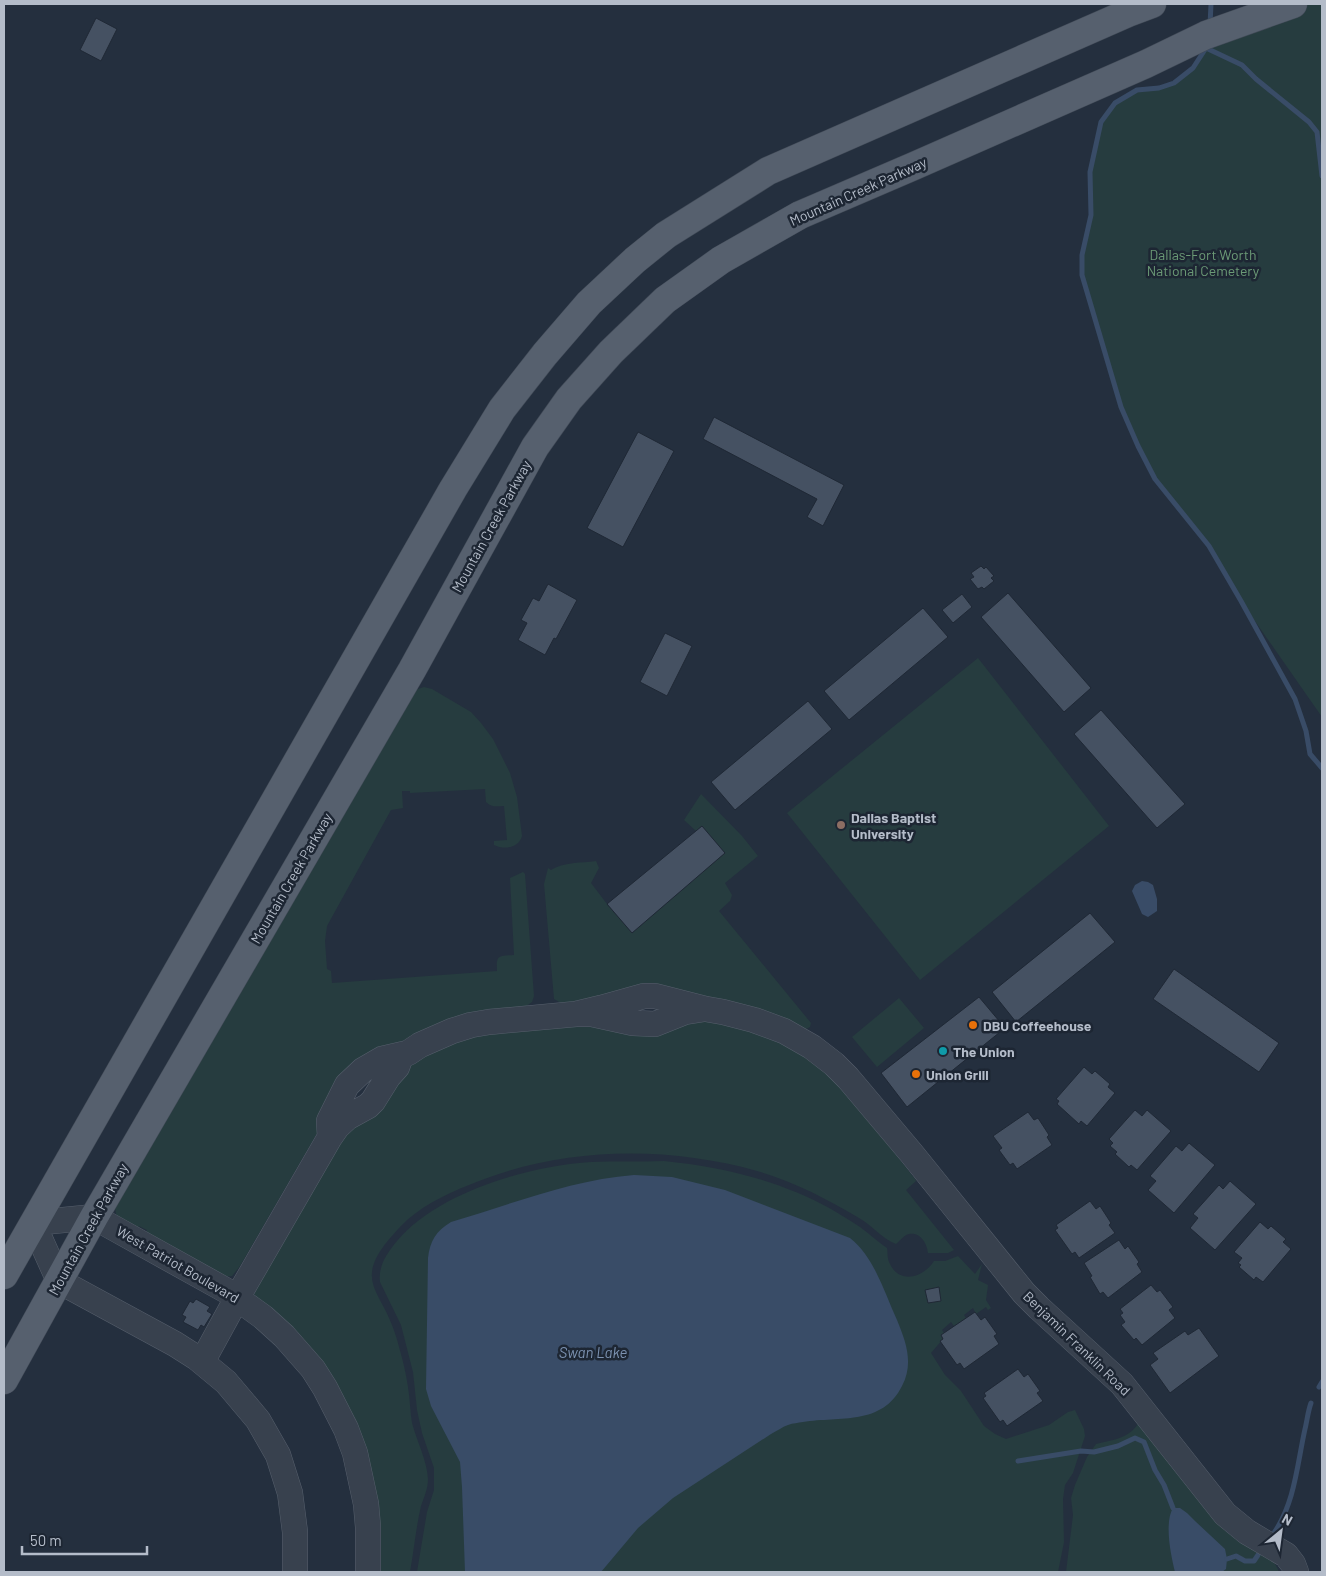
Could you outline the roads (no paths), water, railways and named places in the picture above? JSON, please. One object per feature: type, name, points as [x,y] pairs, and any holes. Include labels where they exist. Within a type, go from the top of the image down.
[{"type":"main road","points":[[4,1274],[458,481],[502,409],[545,354],[589,303],[635,260],[666,235],[768,171],[1152,4]]},
{"type":"main road","name":"Mountain Creek Parkway","points":[[4,1380],[94,1217],[412,670],[535,447],[569,399],[611,352],[664,300],[721,260],[800,215],[1146,64],[1206,35],[1293,4]]},
{"type":"street","name":"Benjamin Franklin Road","points":[[237,1298],[337,1126],[348,1117],[368,1106],[388,1077],[398,1067],[401,1056],[420,1045],[471,1025],[576,1014],[592,1014],[633,1023],[655,1024],[685,1012],[706,1009],[739,1016],[769,1025],[802,1040],[818,1050],[848,1078],[1024,1293],[1122,1384],[1225,1514],[1247,1532],[1286,1556],[1295,1568]]},
{"type":"street","points":[[94,1217],[33,1223],[59,1281],[175,1344],[202,1362],[226,1382],[258,1420],[278,1456],[285,1475],[294,1514],[295,1572]]},
{"type":"street","name":"West Patriot Boulevard","points":[[94,1217],[237,1298],[263,1317],[294,1347],[321,1382],[335,1405],[355,1453],[361,1478],[368,1527],[368,1572]]},
{"type":"street","points":[[202,1362],[237,1298]]},
{"type":"water","points":[[1142,881],[1153,885],[1157,899],[1157,911],[1148,917],[1142,914],[1132,891],[1135,885]]},
{"type":"water","name":"Swan Lake","points":[[634,1175],[672,1177],[725,1190],[850,1238],[859,1246],[872,1265],[897,1320],[907,1353],[908,1369],[906,1377],[894,1399],[883,1408],[872,1413],[845,1419],[794,1423],[771,1434],[673,1498],[638,1528],[601,1572],[465,1572],[460,1462],[431,1406],[426,1389],[428,1258],[430,1246],[441,1229],[451,1222],[564,1187]]},
{"type":"water","points":[[1173,1508],[1180,1508],[1187,1513],[1225,1549],[1226,1569],[1222,1572],[1175,1572],[1170,1549],[1169,1531],[1170,1514]]},
{"type":"waterway","points":[[1210,25],[1211,4]]},
{"type":"waterway","points":[[1207,46],[1206,48],[1242,65],[1256,79],[1309,122],[1317,132],[1322,176]]},
{"type":"waterway","points":[[1206,48],[1193,68],[1174,83],[1159,88],[1137,90],[1115,103],[1101,122],[1090,172],[1091,215],[1082,255],[1082,275],[1121,407],[1138,446],[1155,479],[1209,546],[1241,601],[1295,699],[1306,731],[1310,754],[1322,768]]},
{"type":"waterway","points":[[1319,1387],[1322,1382]]},
{"type":"waterway","points":[[1274,1533],[1287,1509],[1291,1496],[1311,1403]]},
{"type":"waterway","points":[[1018,1461],[1081,1451],[1094,1452],[1118,1446],[1135,1438],[1144,1442],[1173,1508]]},
{"type":"waterway","points":[[1227,1559],[1236,1556],[1245,1561],[1254,1561],[1258,1555]]},
{"type":"place","name":"Dallas Baptist University","points":[[841,825]]},
{"type":"place","name":"DBU Coffeehouse","points":[[973,1025]]},
{"type":"place","name":"The Union","points":[[943,1051]]},
{"type":"place","name":"Union Grill","points":[[916,1074]]},
{"type":"park label","name":"Dallas-Fort Worth National Cemetery","points":[[1203,262]]}]
